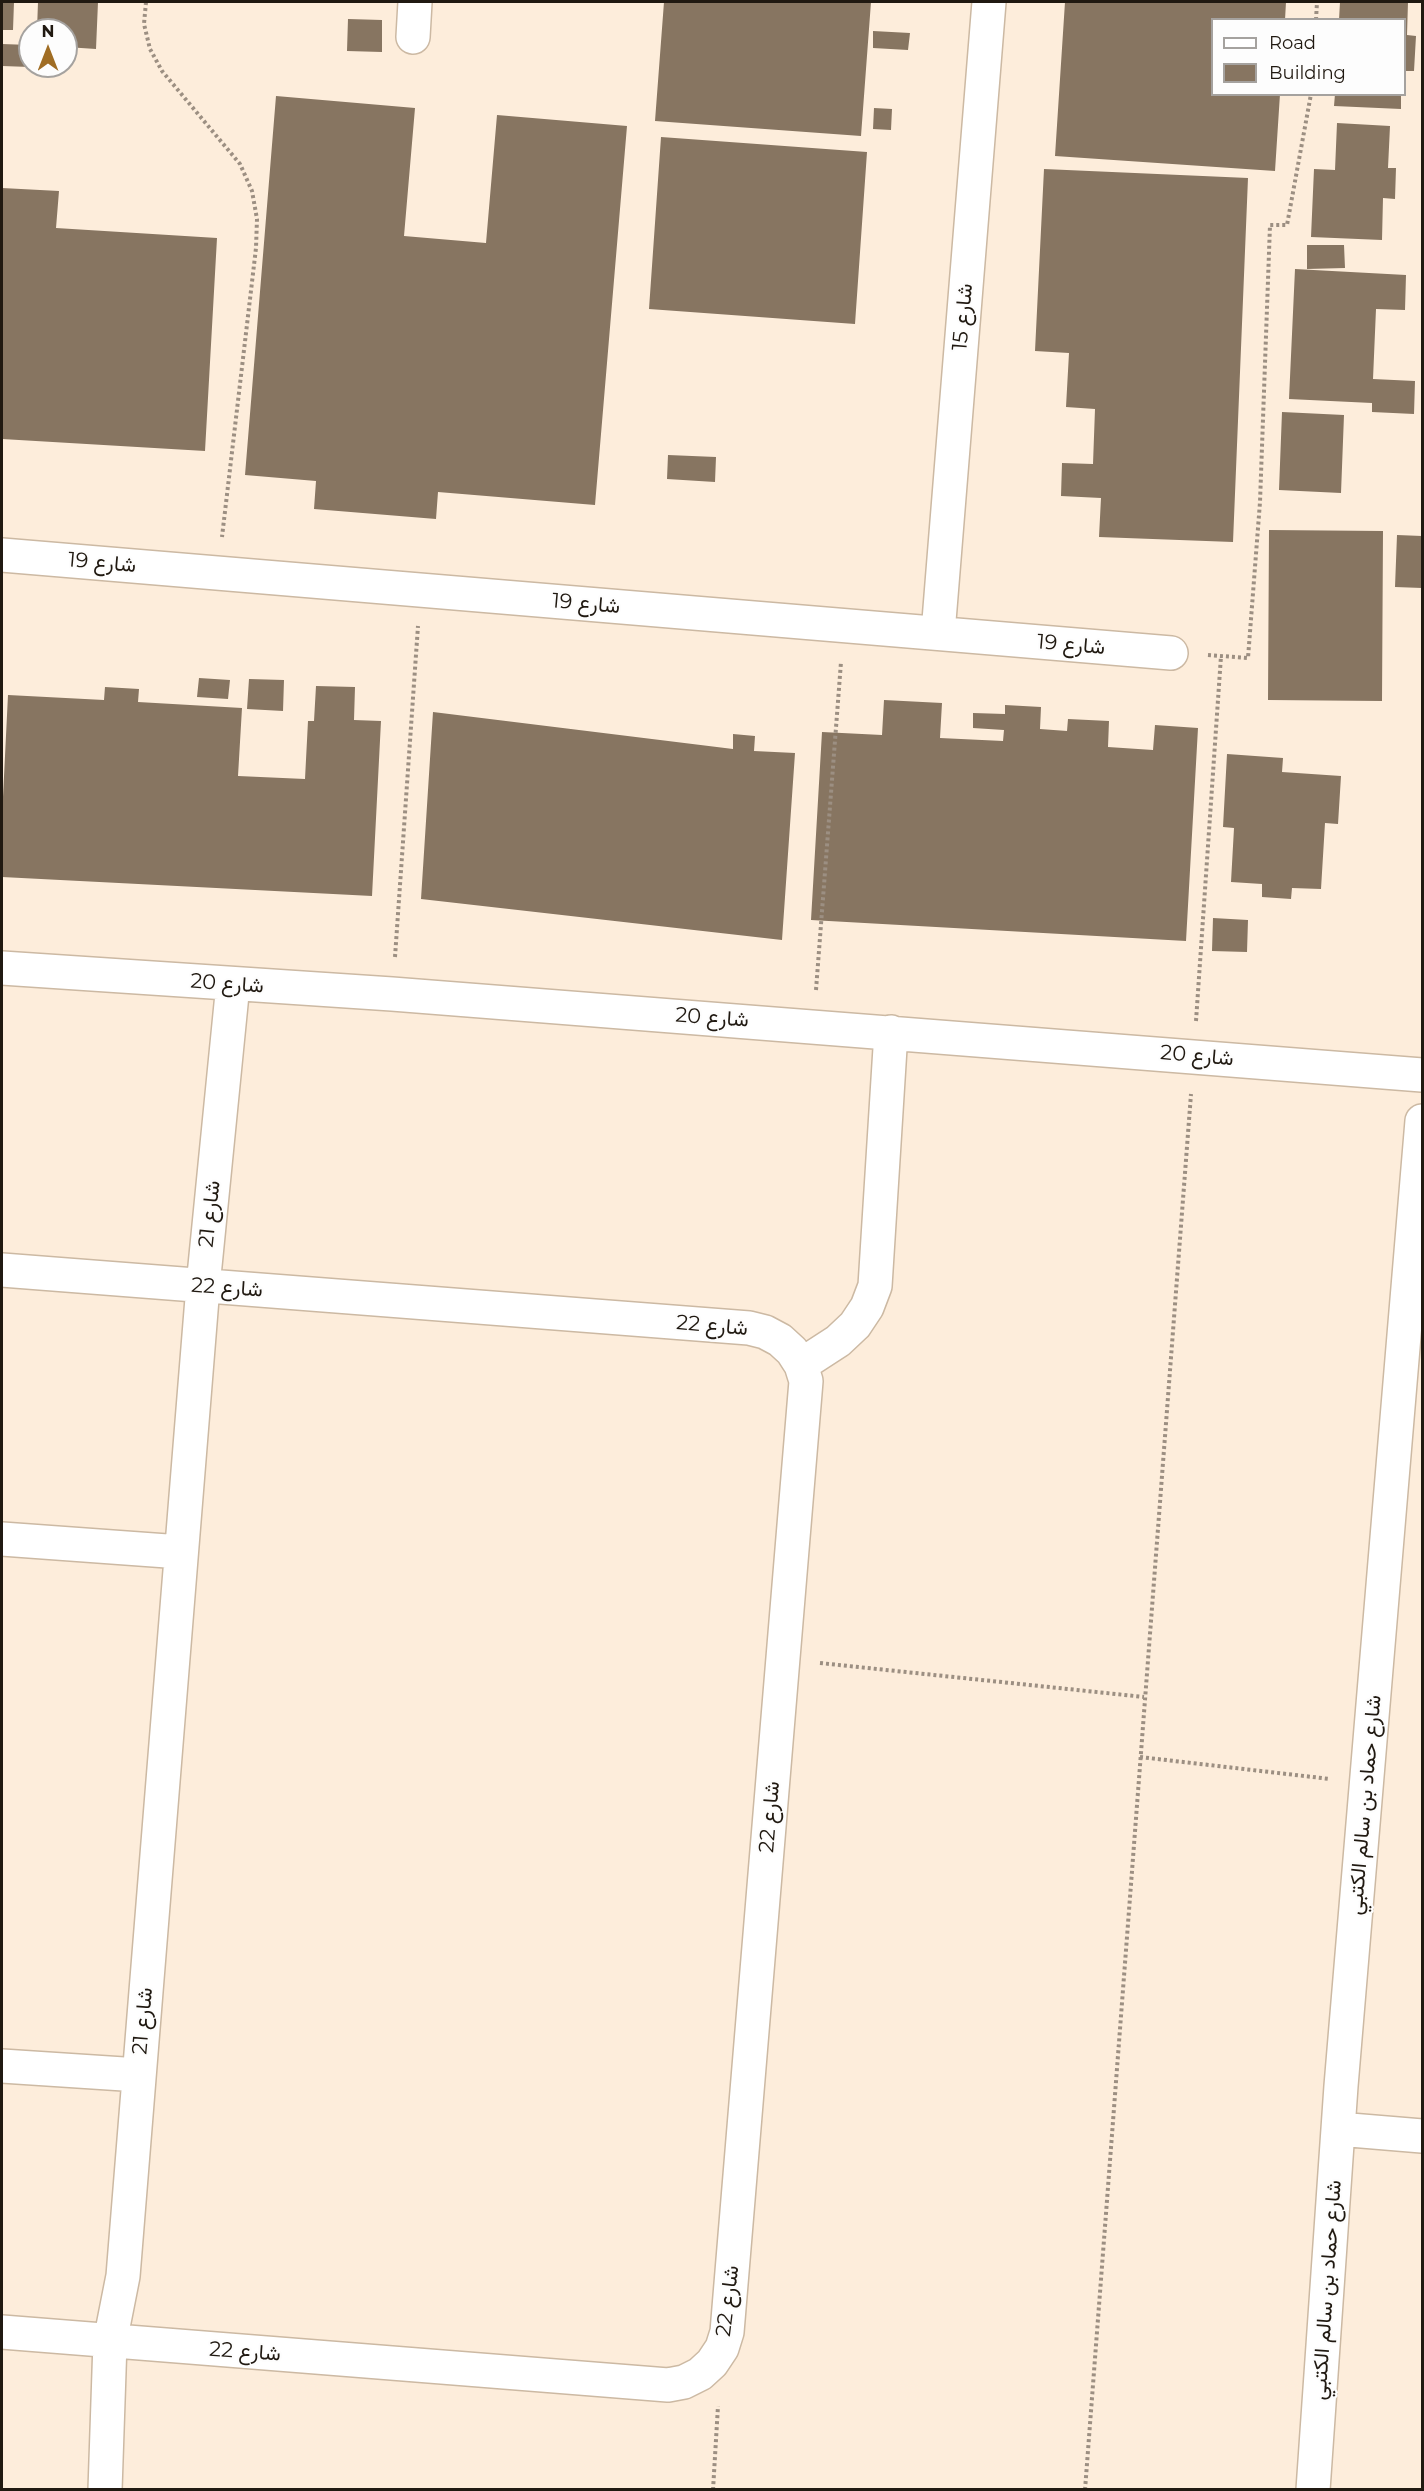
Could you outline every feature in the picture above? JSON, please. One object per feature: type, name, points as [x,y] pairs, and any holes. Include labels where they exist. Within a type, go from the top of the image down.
[{"type":"street","points":[[413,37],[416,2]]},
{"type":"street","name":"شارع 15","points":[[938,633],[988,2]]},
{"type":"street","name":"شارع 19","points":[[2,555],[1171,653]]},
{"type":"street","name":"شارع 20","points":[[2,968],[392,994],[1194,1055],[1422,1075]]},
{"type":"street","name":"شارع 21","points":[[105,2490],[110,2342],[121,2293],[203,1286],[233,984]]},
{"type":"street","points":[[801,1365],[838,1341],[855,1325],[867,1307],[875,1286],[891,1032]]},
{"type":"street","name":"شارع حماد بن سالم الكتبي","points":[[1313,2490],[1338,2129],[1422,1121]]},
{"type":"street","name":"شارع 22","points":[[2,1270],[749,1328],[765,1332],[780,1340],[792,1351],[801,1365],[806,1381],[727,2332],[722,2348],[712,2363],[700,2374],[684,2382],[668,2385],[2,2332]]},
{"type":"street","points":[[2,1539],[181,1552]]},
{"type":"street","points":[[2,2066],[139,2075]]},
{"type":"street","points":[[1338,2129],[1422,2136]]},
{"type":"path","points":[[146,2],[144,24],[150,49],[162,71],[240,164],[252,191],[257,219],[256,248],[218,573]]},
{"type":"path","points":[[1316,18],[1317,2]]},
{"type":"path","points":[[1171,653],[1248,658],[1260,501],[1270,225],[1287,225],[1311,96]]},
{"type":"path","points":[[392,994],[420,590]]},
{"type":"path","points":[[813,1026],[843,626]]},
{"type":"path","points":[[1085,2490],[1194,1055],[1221,656]]},
{"type":"path","points":[[784,1659],[1144,1697]]},
{"type":"path","points":[[1140,1757],[1367,1783]]},
{"type":"path","points":[[713,2490],[722,2348]]},
{"type":"building","points":[[2,2],[14,2],[13,30],[2,30]]},
{"type":"building","points":[[38,2],[98,2],[96,49],[78,48],[78,18],[37,18]]},
{"type":"building","points":[[664,2],[871,2],[861,136],[655,121]]},
{"type":"building","points":[[1065,2],[1286,2],[1285,18],[1211,18],[1211,96],[1280,96],[1275,171],[1055,156]]},
{"type":"building","points":[[1340,2],[1408,2],[1407,35],[1416,36],[1414,71],[1406,71],[1406,18],[1339,18]]},
{"type":"building","points":[[348,19],[382,20],[382,52],[347,51]]},
{"type":"building","points":[[873,31],[910,33],[908,50],[873,48]]},
{"type":"building","points":[[2,44],[18,45],[18,67],[2,66]]},
{"type":"building","points":[[276,96],[415,108],[404,236],[486,243],[497,115],[627,126],[595,505],[438,492],[436,519],[314,509],[316,481],[245,475]]},
{"type":"building","points":[[1335,96],[1401,96],[1401,109],[1334,106]]},
{"type":"building","points":[[874,108],[892,109],[891,130],[873,129]]},
{"type":"building","points":[[1337,123],[1390,126],[1388,168],[1396,168],[1395,199],[1383,198],[1382,240],[1311,237],[1314,169],[1335,170]]},
{"type":"building","points":[[661,137],[867,152],[855,324],[649,309]]},
{"type":"building","points":[[1044,169],[1248,178],[1233,542],[1099,537],[1101,498],[1061,496],[1062,463],[1093,464],[1095,409],[1066,407],[1069,353],[1035,351]]},
{"type":"building","points":[[2,188],[59,191],[56,228],[217,238],[205,451],[2,439]]},
{"type":"building","points":[[1307,245],[1344,245],[1345,268],[1307,269]]},
{"type":"building","points":[[1295,269],[1406,275],[1405,310],[1376,309],[1373,379],[1415,381],[1414,414],[1372,412],[1372,403],[1289,399]]},
{"type":"building","points":[[1282,412],[1344,415],[1341,493],[1279,490]]},
{"type":"building","points":[[668,455],[716,457],[715,482],[667,479]]},
{"type":"building","points":[[1269,530],[1383,531],[1382,701],[1268,700]]},
{"type":"building","points":[[1397,535],[1422,536],[1422,588],[1395,587]]},
{"type":"building","points":[[199,678],[230,680],[228,699],[197,697]]},
{"type":"building","points":[[249,679],[284,680],[283,711],[247,709]]},
{"type":"building","points":[[316,686],[355,687],[354,720],[381,721],[372,896],[2,877],[2,817],[8,695],[104,700],[105,687],[139,689],[138,702],[242,708],[238,776],[305,779],[308,721],[314,721]]},
{"type":"building","points":[[884,700],[942,703],[940,738],[1003,741],[1004,730],[973,728],[973,713],[1005,714],[1005,705],[1041,707],[1040,729],[1067,731],[1068,719],[1109,721],[1108,747],[1153,750],[1155,725],[1198,728],[1186,941],[811,920],[822,732],[882,735]]},
{"type":"building","points":[[433,712],[733,749],[733,734],[755,736],[754,751],[795,753],[782,940],[421,899]]},
{"type":"building","points":[[1227,754],[1283,758],[1282,772],[1341,776],[1338,824],[1325,823],[1321,889],[1292,888],[1291,899],[1262,897],[1262,884],[1231,882],[1234,828],[1223,827]]},
{"type":"building","points":[[1213,918],[1248,920],[1247,952],[1212,951]]}]
